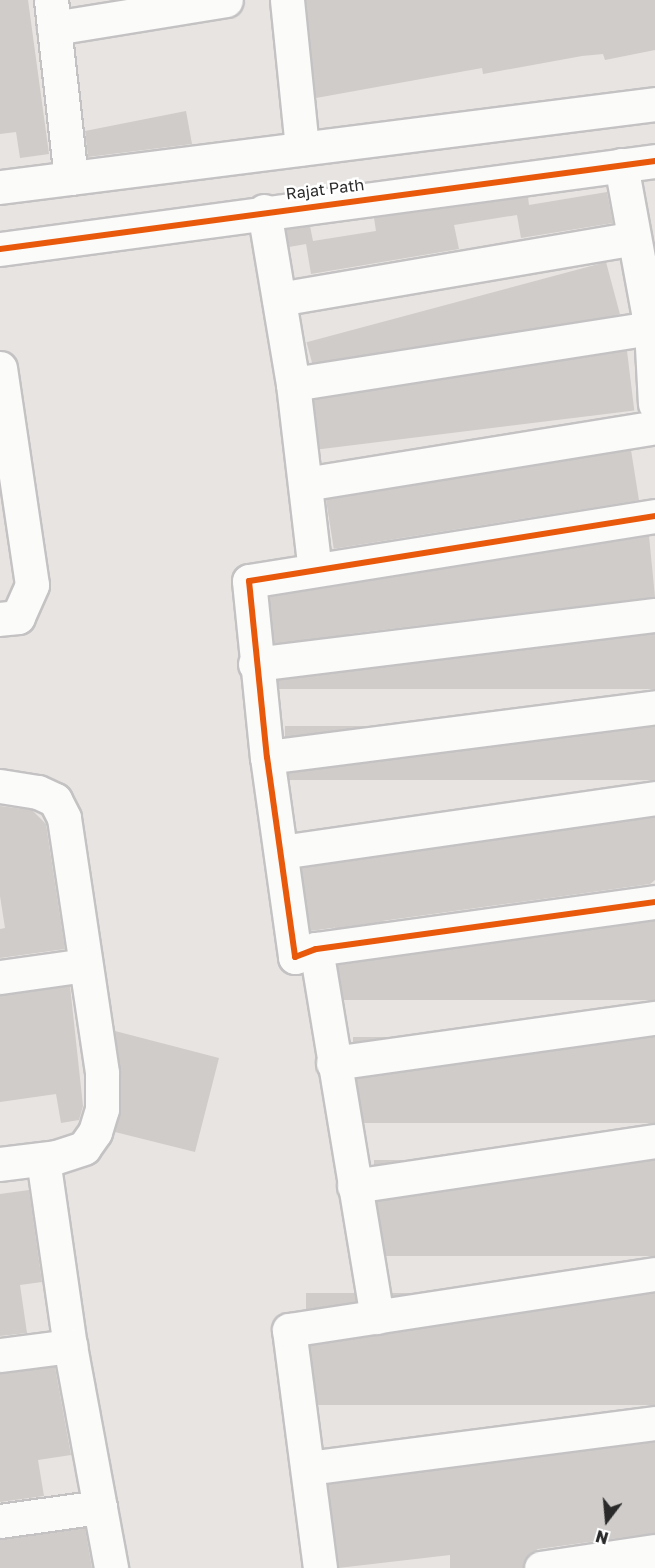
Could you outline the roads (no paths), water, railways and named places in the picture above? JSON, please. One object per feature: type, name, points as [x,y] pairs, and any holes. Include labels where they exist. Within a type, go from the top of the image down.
[{"type":"street","points":[[71,178],[53,14],[226,0]]},
{"type":"street","points":[[287,0],[302,148]]},
{"type":"street","points":[[0,187],[655,104]]},
{"type":"street","name":"Rajat Path","points":[[0,249],[264,211],[655,161]]},
{"type":"street","points":[[621,165],[651,328],[655,404]]},
{"type":"street","points":[[264,211],[293,384],[315,570]]},
{"type":"street","points":[[279,299],[634,238]]},
{"type":"street","points":[[293,384],[651,328]]},
{"type":"street","points":[[0,368],[4,424],[32,585],[18,617],[0,620]]},
{"type":"street","points":[[305,484],[655,428]]},
{"type":"street","points":[[655,516],[249,581],[255,664],[295,957],[316,949],[655,902]]},
{"type":"street","points":[[255,664],[655,615]]},
{"type":"street","points":[[267,757],[655,707]]},
{"type":"street","points":[[0,786],[38,792],[56,800],[64,818],[102,1073],[102,1109],[95,1132],[84,1148],[43,1159],[0,1164]]},
{"type":"street","points":[[281,852],[655,798]]},
{"type":"street","points":[[316,949],[333,1063],[378,1317]]},
{"type":"street","points":[[0,976],[85,965]]},
{"type":"street","points":[[333,1063],[655,1018]]},
{"type":"street","points":[[354,1186],[655,1141]]},
{"type":"street","points":[[43,1159],[70,1346],[111,1568]]},
{"type":"street","points":[[320,1568],[290,1330],[655,1274]]},
{"type":"street","points":[[0,1355],[70,1346]]},
{"type":"street","points":[[308,1468],[655,1423]]},
{"type":"street","points":[[0,1521],[100,1507]]},
{"type":"street","points":[[541,1568],[655,1551]]}]
